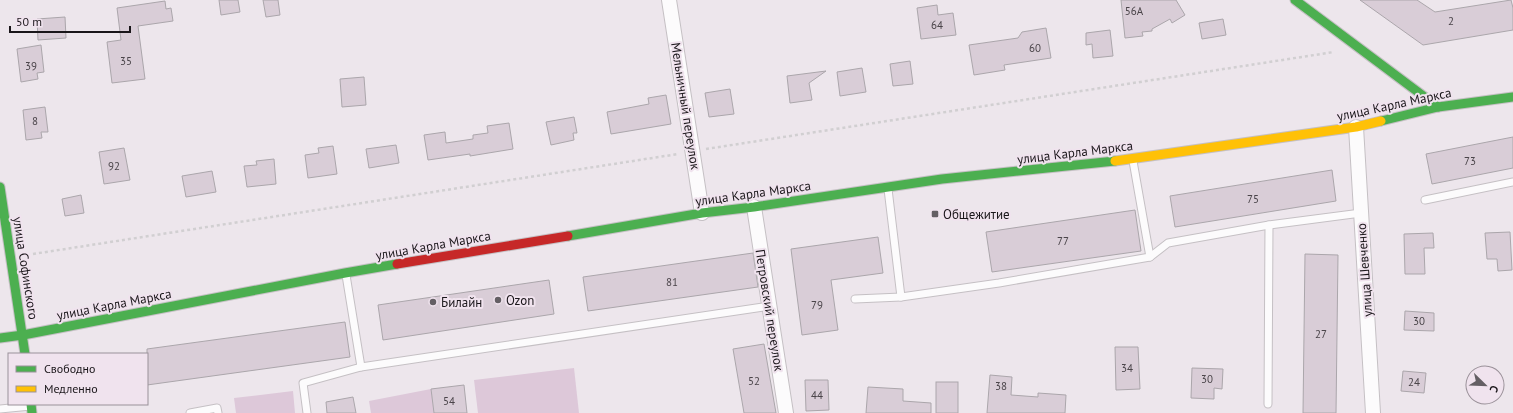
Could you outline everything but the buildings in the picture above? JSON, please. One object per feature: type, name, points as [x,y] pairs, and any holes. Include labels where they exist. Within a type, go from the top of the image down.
[{"type":"street","name":"Мельничный переулок","points":[[669,0],[702,212]]},
{"type":"street","points":[[1295,0],[1438,107]]},
{"type":"street","name":"улица Карла Маркса","points":[[0,338],[23,335],[345,273],[702,212],[754,207],[942,179],[1088,165],[1356,126],[1438,107],[1513,97]]},
{"type":"street","name":"улица Шевченко","points":[[1356,126],[1373,413]]},
{"type":"street","name":"улица Софинского","points":[[0,187],[25,353]]},
{"type":"street","name":"Петровский переулок","points":[[754,207],[786,413]]},
{"type":"lane","points":[[1133,158],[1150,257]]},
{"type":"lane","points":[[1425,200],[1513,182]]},
{"type":"lane","points":[[887,187],[901,297]]},
{"type":"lane","points":[[855,299],[901,297],[999,284],[1150,257],[1168,243],[1269,225],[1361,213]]},
{"type":"lane","points":[[1268,404],[1269,225]]},
{"type":"lane","points":[[345,273],[361,367]]},
{"type":"lane","points":[[307,413],[303,383],[361,367],[770,306]]},
{"type":"lane","points":[[0,409],[31,408]]},
{"type":"lane","points":[[190,413],[217,408],[218,413]]},
{"type":"shaded area","points":[[574,368],[579,413],[478,413],[474,380]]},
{"type":"shaded area","points":[[431,389],[434,413],[371,413],[369,401]]},
{"type":"shaded area","points":[[293,391],[295,413],[236,413],[234,398]]},
{"type":"traffic: fast","points":[[1295,0],[1438,107]]},
{"type":"traffic: fast","points":[[1381,121],[1438,107],[1513,97]]},
{"type":"traffic: fast","points":[[568,236],[702,213],[754,207],[942,179],[1115,161]]},
{"type":"traffic: fast","points":[[0,187],[25,353]]},
{"type":"traffic: fast","points":[[0,338],[23,335],[397,264]]},
{"type":"traffic: fast","points":[[31,405],[32,413]]},
{"type":"traffic: slow","points":[[1115,161],[1356,127],[1381,121]]},
{"type":"traffic: jam","points":[[397,264],[568,236]]},
{"type":"place","name":"Общежитие","points":[[935,214]]},
{"type":"place","name":"Ozon","points":[[498,300]]},
{"type":"place","name":"Билайн","points":[[433,302]]}]
